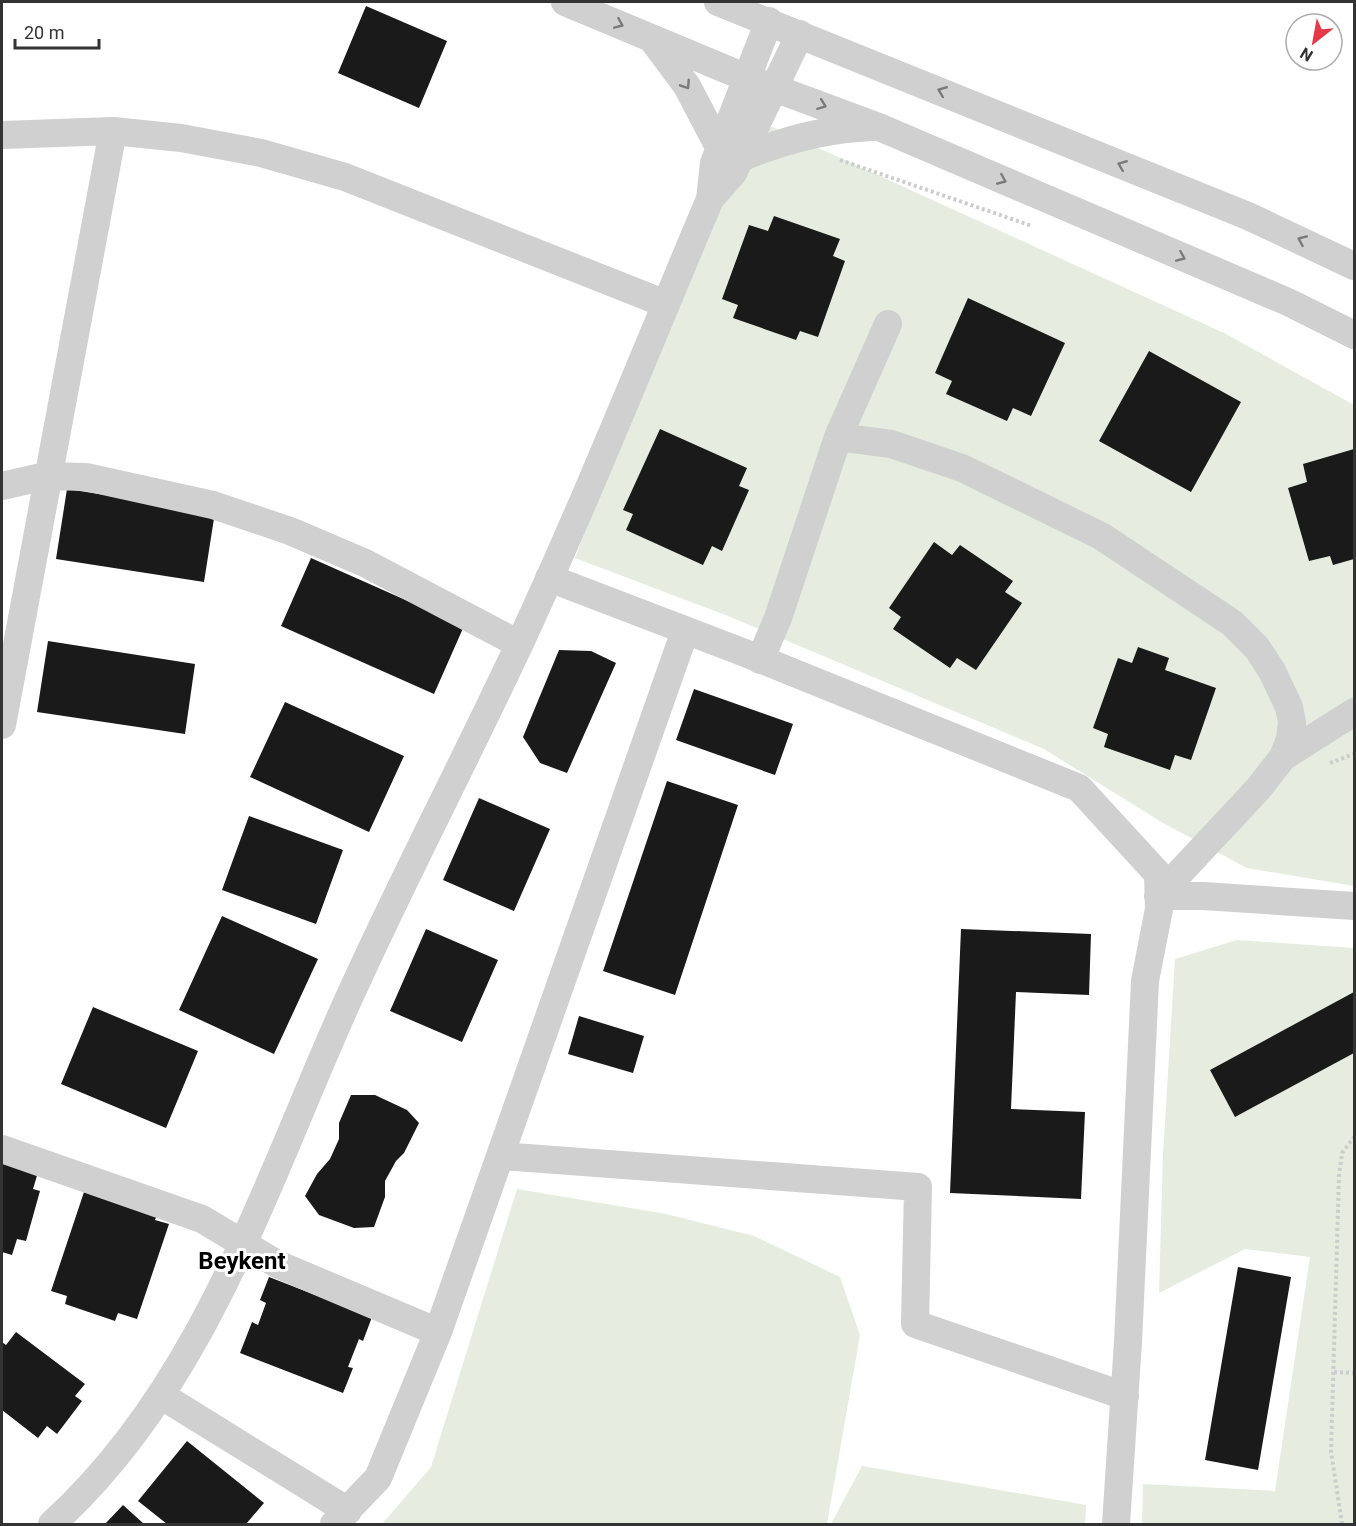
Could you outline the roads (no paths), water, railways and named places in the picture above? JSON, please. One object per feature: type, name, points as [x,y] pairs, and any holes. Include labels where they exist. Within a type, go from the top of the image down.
[{"type":"street","points":[[570,2],[747,78],[879,127],[1288,302],[1354,335]]},
{"type":"street","points":[[718,2],[1248,216],[1354,266]]},
{"type":"street","points":[[730,153],[747,78],[769,21]]},
{"type":"street","points":[[730,153],[775,87],[800,34]]},
{"type":"street","points":[[52,1524],[114,1459],[162,1396],[244,1243],[345,1008],[549,578],[710,199],[734,173],[730,153],[687,86],[651,38]]},
{"type":"street","points":[[730,153],[816,133],[879,127]]},
{"type":"street","points":[[2,135],[113,131],[181,138],[261,153],[345,177],[666,304]]},
{"type":"street","points":[[2,725],[46,476],[113,131]]},
{"type":"street","points":[[760,660],[781,608],[838,437],[888,324]]},
{"type":"street","points":[[838,437],[891,444],[962,468],[1101,536],[1232,623],[1257,648],[1272,671],[1289,707],[1292,722],[1290,739],[1283,757],[1258,789],[1158,896]]},
{"type":"street","points":[[2,486],[46,476],[86,477],[213,506],[290,531],[365,562],[519,644]]},
{"type":"street","points":[[549,578],[760,660],[1078,789],[1158,874],[1159,909],[1145,981],[1125,1396],[1116,1524]]},
{"type":"street","points":[[162,1396],[341,1518],[378,1478],[438,1332],[685,631]]},
{"type":"street","points":[[1283,757],[1354,712]]},
{"type":"street","points":[[1158,896],[1203,896],[1354,906]]},
{"type":"street","points":[[2,1149],[202,1219],[277,1264],[438,1332]]},
{"type":"street","points":[[501,1156],[918,1187],[915,1324],[1125,1396]]},
{"type":"district","name":"Beykent","points":[[242,1261]]}]
